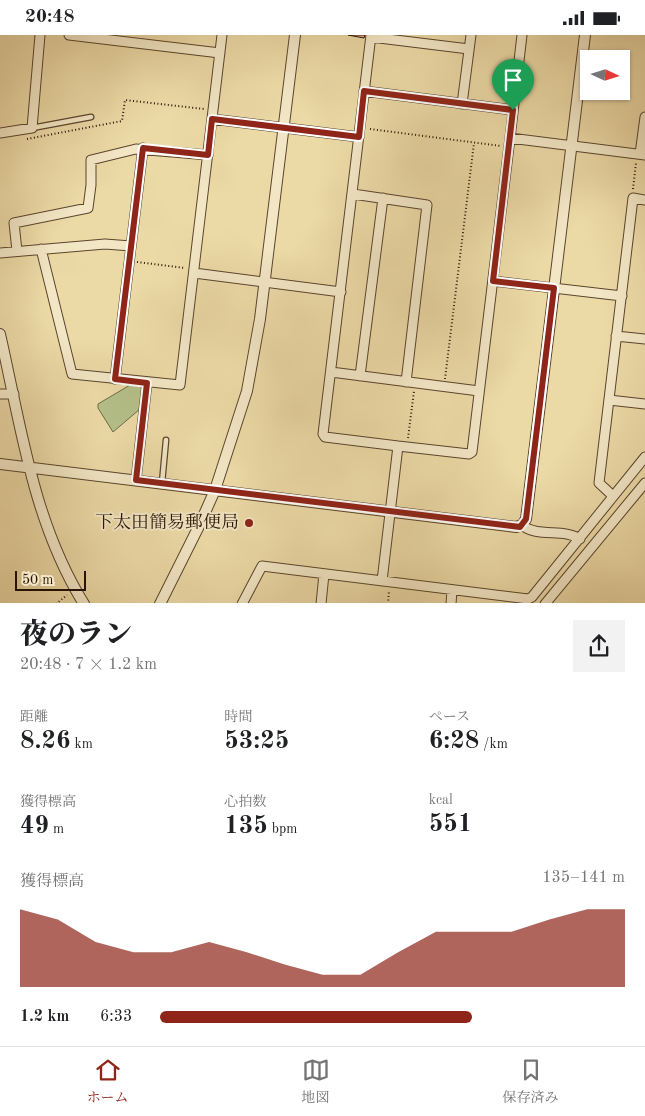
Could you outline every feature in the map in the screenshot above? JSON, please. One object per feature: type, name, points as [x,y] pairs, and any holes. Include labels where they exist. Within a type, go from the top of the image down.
[{"type":"street","points":[[0,133],[32,128],[40,35]]},
{"type":"street","points":[[69,35],[220,53]]},
{"type":"street","points":[[42,249],[70,373],[147,383],[180,385],[222,35]]},
{"type":"street","points":[[160,603],[200,526],[215,490],[248,384],[264,283],[296,35]]},
{"type":"street","points":[[462,104],[471,35]]},
{"type":"street","points":[[469,49],[371,36],[323,435],[325,437],[469,454],[472,452],[522,35]]},
{"type":"street","points":[[0,464],[516,527],[522,525],[526,519],[585,35]]},
{"type":"street","points":[[364,91],[513,110]]},
{"type":"street","points":[[510,137],[572,145],[640,157],[645,117]]},
{"type":"street","points":[[212,119],[359,137]]},
{"type":"street","points":[[17,251],[14,223],[88,208],[92,185],[91,160],[143,148],[208,155]]},
{"type":"street","points":[[115,379],[143,148]]},
{"type":"street","points":[[353,194],[427,205],[406,382]]},
{"type":"street","points":[[360,376],[383,198]]},
{"type":"street","points":[[613,496],[599,483],[633,198],[645,200]]},
{"type":"street","points":[[0,253],[105,244],[131,247]]},
{"type":"street","points":[[194,271],[264,283],[341,292]]},
{"type":"street","points":[[493,281],[622,297]]},
{"type":"street","points":[[0,334],[29,467],[49,532],[60,559],[84,603]]},
{"type":"street","points":[[616,336],[645,339]]},
{"type":"street","points":[[331,372],[479,391]]},
{"type":"street","points":[[136,480],[147,383]]},
{"type":"street","points":[[0,394],[14,394]]},
{"type":"street","points":[[609,400],[645,404]]},
{"type":"street","points":[[386,581],[390,511],[398,446]]},
{"type":"street","points":[[242,603],[262,566],[528,599],[532,597],[580,539],[645,457]]},
{"type":"street","points":[[545,603],[645,483]]},
{"type":"street","points":[[522,525],[530,530],[574,534],[580,539]]},
{"type":"street","points":[[321,603],[324,574]]},
{"type":"street","points":[[451,603],[452,590]]},
{"type":"lane","points":[[32,128],[91,117]]},
{"type":"lane","points":[[162,483],[166,440]]},
{"type":"path","points":[[445,379],[474,143]]},
{"type":"path","points":[[633,198],[640,157]]},
{"type":"path","points":[[129,261],[194,271]]},
{"type":"path","points":[[386,581],[388,603]]},
{"type":"path","points":[[56,603],[69,593]]},
{"type":"green space","points":[[130,385],[139,386],[142,389],[140,409],[113,432],[98,408],[98,404]]},
{"type":"building","points":[[348,35],[365,35],[364,38]]},
{"type":"place","name":"下太田簡易郵便局","points":[[249,523]]},
{"type":"route","points":[[364,91],[513,110],[493,281],[554,288],[525,523],[520,527],[516,527],[136,480],[147,383],[115,379],[143,148],[208,155],[212,119],[359,137],[364,91]]}]
